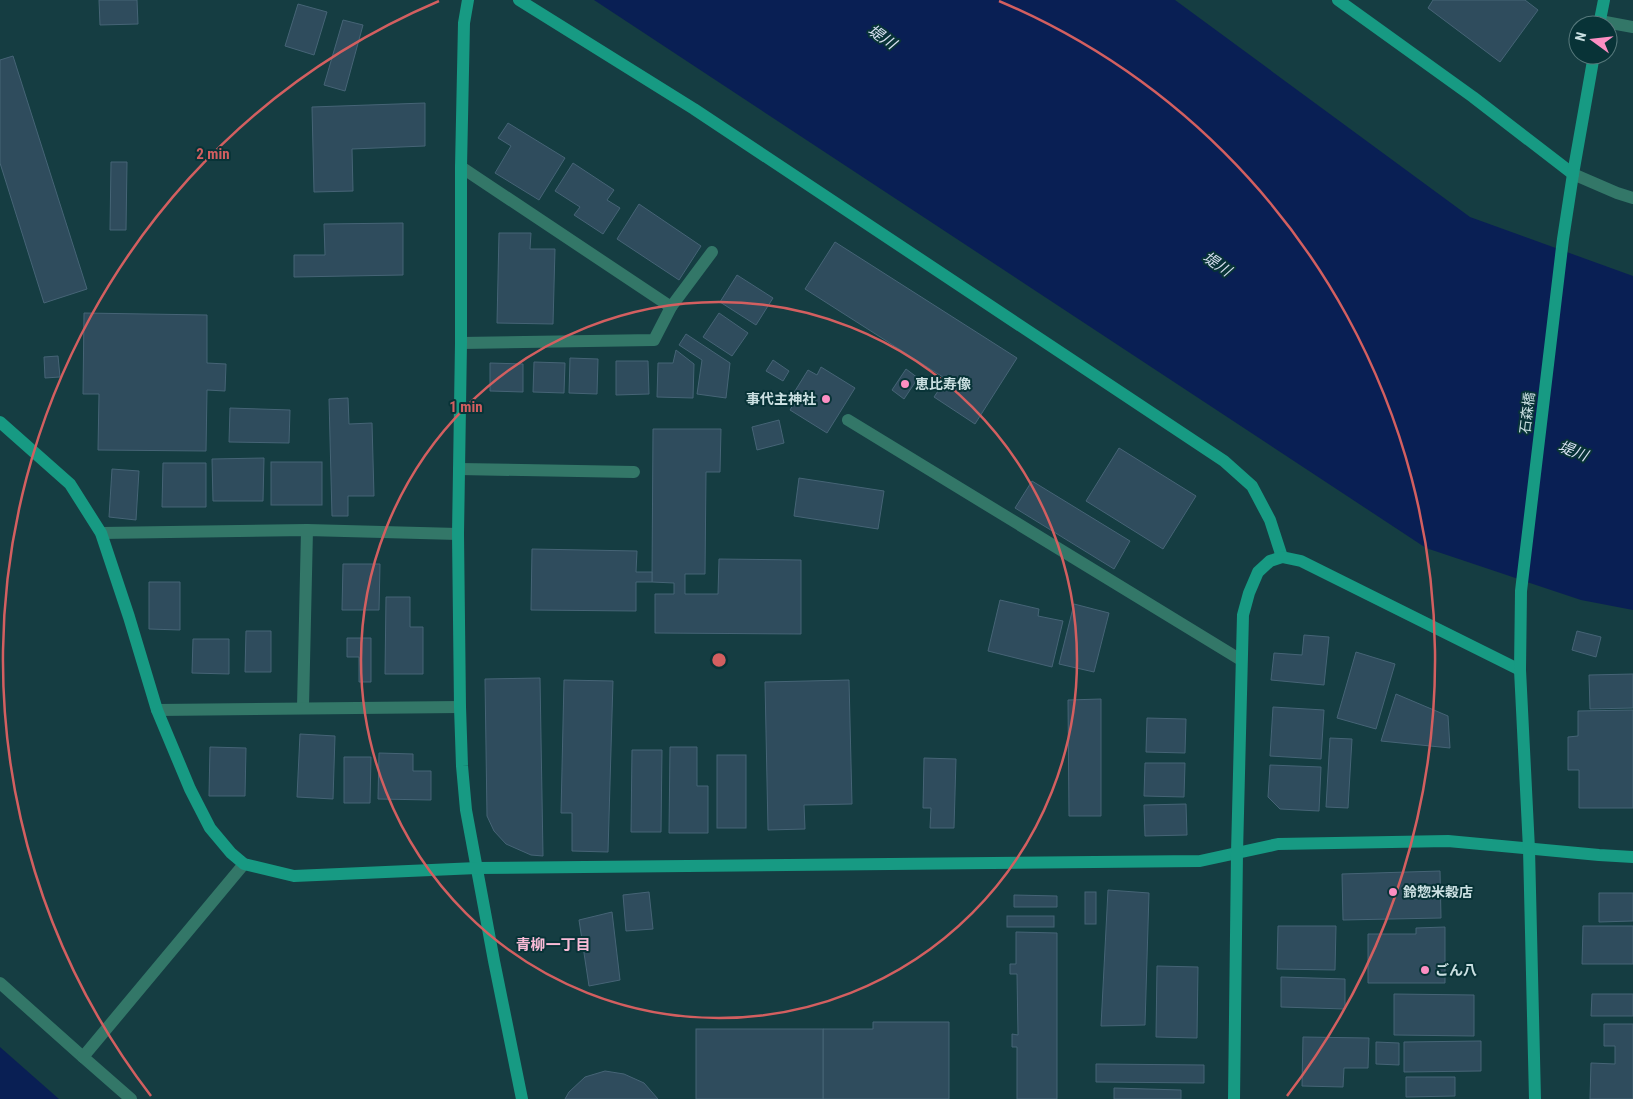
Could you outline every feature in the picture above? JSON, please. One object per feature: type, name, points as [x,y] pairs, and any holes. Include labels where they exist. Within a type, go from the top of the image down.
[{"type":"street","points":[[468,0],[464,23],[461,167],[458,534],[462,766],[466,810],[522,1099]]},
{"type":"street","points":[[519,0],[694,110],[1224,461],[1252,486],[1270,520],[1282,556]]},
{"type":"street","points":[[1338,0],[1473,97],[1572,174],[1633,198]]},
{"type":"street","points":[[1601,15],[1604,0]]},
{"type":"street","points":[[1618,25],[1633,27]]},
{"type":"street","name":"石森橋","points":[[1535,1099],[1528,849],[1520,670],[1521,591],[1563,239],[1572,174],[1592,65]]},
{"type":"street","points":[[461,167],[671,307]]},
{"type":"street","points":[[461,343],[654,340],[671,307],[712,252]]},
{"type":"street","points":[[848,420],[1241,660]]},
{"type":"street","points":[[0,422],[70,484],[101,533],[157,710],[190,789],[210,828],[231,853],[244,864],[294,876],[478,868],[1200,861],[1278,844],[1448,842],[1633,857]]},
{"type":"street","points":[[459,469],[634,472]]},
{"type":"street","points":[[101,533],[307,530],[458,534]]},
{"type":"street","points":[[303,708],[307,530]]},
{"type":"street","points":[[1234,1099],[1236,853],[1243,615],[1249,593],[1258,572],[1270,561],[1282,556],[1301,562],[1520,670]]},
{"type":"street","points":[[157,710],[460,707]]},
{"type":"street","points":[[83,1057],[244,864]]},
{"type":"street","points":[[0,983],[131,1099]]},
{"type":"water","name":"堤川","points":[[594,0],[1175,0],[1470,217],[1633,276],[1633,610],[1581,600],[1426,548]]},
{"type":"water","points":[[0,1047],[59,1099],[0,1099]]},
{"type":"building","points":[[99,0],[137,0],[138,24],[100,25]]},
{"type":"building","points":[[1433,0],[1525,0],[1538,10],[1500,62],[1428,8]]},
{"type":"building","points":[[298,4],[327,12],[314,55],[285,46]]},
{"type":"building","points":[[343,20],[363,25],[345,91],[324,85]]},
{"type":"building","points":[[13,56],[87,289],[44,303],[0,163],[0,60]]},
{"type":"building","points":[[425,103],[425,146],[352,149],[353,191],[314,192],[312,107]]},
{"type":"building","points":[[508,123],[565,158],[539,200],[495,173],[511,146],[498,138]]},
{"type":"building","points":[[111,162],[127,162],[126,230],[110,230]]},
{"type":"building","points":[[573,163],[614,190],[607,200],[620,208],[603,234],[574,215],[580,207],[555,191]]},
{"type":"building","points":[[639,204],[701,246],[679,280],[617,239]]},
{"type":"building","points":[[403,223],[403,275],[294,277],[294,255],[325,255],[324,224]]},
{"type":"building","points":[[499,233],[531,233],[530,249],[555,249],[553,324],[497,323]]},
{"type":"building","points":[[835,242],[1017,358],[975,424],[934,397],[946,379],[805,289]]},
{"type":"building","points":[[737,275],[773,298],[756,325],[720,302]]},
{"type":"building","points":[[84,313],[207,315],[207,363],[226,364],[225,391],[207,390],[206,451],[98,450],[99,394],[83,394]]},
{"type":"building","points":[[719,313],[748,333],[732,356],[703,337]]},
{"type":"building","points":[[686,334],[730,363],[726,398],[697,394],[702,360],[679,345]]},
{"type":"building","points":[[676,350],[694,364],[693,398],[657,397],[658,363],[673,363]]},
{"type":"building","points":[[58,356],[60,377],[45,378],[44,357]]},
{"type":"building","points":[[570,358],[598,359],[597,394],[569,393]]},
{"type":"building","points":[[773,360],[789,371],[783,381],[766,371]]},
{"type":"building","points":[[616,361],[648,361],[649,394],[616,395]]},
{"type":"building","points":[[534,362],[565,363],[564,393],[533,392]]},
{"type":"building","points":[[490,363],[523,364],[523,392],[490,391]]},
{"type":"building","points":[[821,367],[855,388],[827,433],[790,410],[795,402],[790,399],[808,370],[817,375]]},
{"type":"building","name":"恵比寿像","points":[[906,369],[918,378],[904,399],[892,390]]},
{"type":"building","points":[[348,398],[349,424],[372,423],[374,496],[348,496],[348,516],[332,516],[329,399]]},
{"type":"building","points":[[230,408],[290,410],[289,443],[229,442]]},
{"type":"building","points":[[779,420],[784,443],[757,450],[752,427]]},
{"type":"building","points":[[653,429],[721,429],[720,472],[706,472],[705,574],[685,574],[685,594],[718,594],[719,559],[801,560],[801,634],[655,633],[655,594],[674,594],[674,583],[652,582]]},
{"type":"building","points":[[1119,448],[1196,496],[1163,549],[1086,501]]},
{"type":"building","points":[[264,458],[263,501],[213,501],[212,459]]},
{"type":"building","points":[[271,462],[322,462],[322,505],[271,505]]},
{"type":"building","points":[[163,463],[206,463],[206,507],[162,507]]},
{"type":"building","points":[[112,469],[139,471],[136,520],[109,517]]},
{"type":"building","points":[[799,478],[884,491],[878,529],[794,516]]},
{"type":"building","points":[[1032,481],[1130,541],[1114,569],[1015,508]]},
{"type":"building","points":[[532,549],[637,551],[636,572],[652,572],[652,582],[636,582],[636,611],[531,610]]},
{"type":"building","points":[[343,564],[380,564],[379,610],[342,610]]},
{"type":"building","points":[[149,582],[180,582],[180,630],[149,629]]},
{"type":"building","points":[[386,597],[410,597],[410,627],[423,627],[423,674],[385,674]]},
{"type":"building","points":[[1000,600],[1039,609],[1038,616],[1063,621],[1052,667],[988,651]]},
{"type":"building","points":[[1074,604],[1109,613],[1094,672],[1059,664]]},
{"type":"building","points":[[246,631],[271,631],[271,672],[245,672]]},
{"type":"building","points":[[1577,631],[1601,637],[1596,657],[1572,650]]},
{"type":"building","points":[[1304,635],[1329,637],[1324,685],[1271,680],[1274,653],[1302,655]]},
{"type":"building","points":[[347,638],[371,638],[371,682],[359,682],[359,657],[347,657]]},
{"type":"building","points":[[193,639],[229,639],[229,674],[192,673]]},
{"type":"building","points":[[1356,652],[1395,664],[1376,729],[1337,718]]},
{"type":"building","points":[[1633,674],[1633,708],[1590,709],[1589,675]]},
{"type":"building","points":[[540,678],[543,856],[531,855],[506,844],[494,831],[487,816],[485,679]]},
{"type":"building","points":[[564,680],[613,681],[608,852],[572,851],[572,813],[561,813]]},
{"type":"building","points":[[849,680],[852,804],[804,805],[805,829],[768,830],[765,682]]},
{"type":"building","points":[[1396,694],[1448,716],[1450,748],[1381,741]]},
{"type":"building","points":[[1101,699],[1101,816],[1069,816],[1068,700]]},
{"type":"building","points":[[1273,707],[1324,710],[1321,759],[1270,756]]},
{"type":"building","points":[[1633,710],[1633,808],[1579,808],[1579,770],[1568,770],[1568,737],[1578,736],[1578,711]]},
{"type":"building","points":[[1147,718],[1186,719],[1185,753],[1146,752]]},
{"type":"building","points":[[300,734],[335,736],[333,799],[297,797]]},
{"type":"building","points":[[1330,738],[1352,739],[1348,808],[1326,807]]},
{"type":"building","points":[[210,747],[246,748],[245,796],[209,796]]},
{"type":"building","points":[[670,747],[697,747],[697,786],[708,786],[708,833],[669,833]]},
{"type":"building","points":[[632,750],[662,750],[661,832],[631,832]]},
{"type":"building","points":[[379,753],[413,754],[413,771],[431,771],[431,800],[378,799]]},
{"type":"building","points":[[717,755],[746,755],[746,828],[717,828]]},
{"type":"building","points":[[344,757],[371,757],[370,803],[344,803]]},
{"type":"building","points":[[924,758],[956,759],[954,828],[930,828],[931,808],[923,808]]},
{"type":"building","points":[[1145,763],[1185,763],[1184,797],[1144,796]]},
{"type":"building","points":[[1270,765],[1321,767],[1319,811],[1280,809],[1268,797]]},
{"type":"building","points":[[1186,804],[1187,835],[1145,836],[1144,805]]},
{"type":"building","points":[[1440,871],[1441,918],[1343,920],[1342,874]]},
{"type":"building","points":[[1108,890],[1149,893],[1145,1025],[1101,1026]]},
{"type":"building","points":[[649,892],[653,929],[626,931],[623,895]]},
{"type":"building","points":[[1085,892],[1096,892],[1096,924],[1085,924]]},
{"type":"building","points":[[1599,893],[1633,893],[1633,921],[1599,922]]},
{"type":"building","points":[[1014,895],[1057,896],[1057,907],[1014,907]]},
{"type":"building","points":[[612,912],[620,980],[589,986],[579,920]]},
{"type":"building","points":[[1007,916],[1054,916],[1054,927],[1007,927]]},
{"type":"building","points":[[1278,926],[1336,926],[1335,970],[1277,969]]},
{"type":"building","points":[[1583,926],[1633,926],[1633,964],[1582,964]]},
{"type":"building","points":[[1445,927],[1445,983],[1368,983],[1368,934],[1416,934],[1416,928]]},
{"type":"building","points":[[1016,932],[1057,933],[1057,1099],[1017,1099],[1017,1047],[1012,1047],[1012,1034],[1018,1035],[1017,974],[1010,974],[1010,964],[1016,964]]},
{"type":"building","points":[[1157,966],[1198,967],[1197,1038],[1156,1037]]},
{"type":"building","points":[[1281,977],[1345,979],[1345,1009],[1281,1007]]},
{"type":"building","points":[[1394,994],[1474,995],[1474,1036],[1394,1035]]},
{"type":"building","points":[[1592,994],[1633,994],[1633,1016],[1591,1016]]},
{"type":"building","points":[[873,1022],[949,1022],[949,1099],[823,1099],[823,1029],[873,1029]]},
{"type":"building","points":[[1604,1024],[1633,1024],[1633,1099],[1590,1099],[1591,1063],[1615,1064],[1615,1046],[1604,1046]]},
{"type":"building","points":[[696,1029],[823,1029],[823,1099],[696,1099]]},
{"type":"building","points":[[1303,1037],[1369,1038],[1368,1068],[1344,1068],[1343,1087],[1302,1086]]},
{"type":"building","points":[[1481,1041],[1481,1071],[1404,1072],[1404,1042]]},
{"type":"building","points":[[1376,1042],[1399,1043],[1399,1065],[1376,1064]]},
{"type":"building","points":[[1096,1064],[1204,1065],[1204,1083],[1096,1082]]},
{"type":"building","points":[[605,1071],[624,1074],[644,1083],[658,1099],[565,1099],[569,1092],[585,1077]]},
{"type":"building","points":[[1406,1077],[1455,1077],[1455,1096],[1406,1097]]},
{"type":"building","points":[[1114,1088],[1181,1090],[1181,1099],[1114,1099]]},
{"type":"place","name":"恵比寿像","points":[[905,384]]},
{"type":"place","name":"事代主神社","points":[[826,399]]},
{"type":"place","name":"鈴惣米穀店","points":[[1393,892]]},
{"type":"place","name":"ごん八","points":[[1425,970]]},
{"type":"district","name":"青柳一丁目","points":[[553,945]]}]
